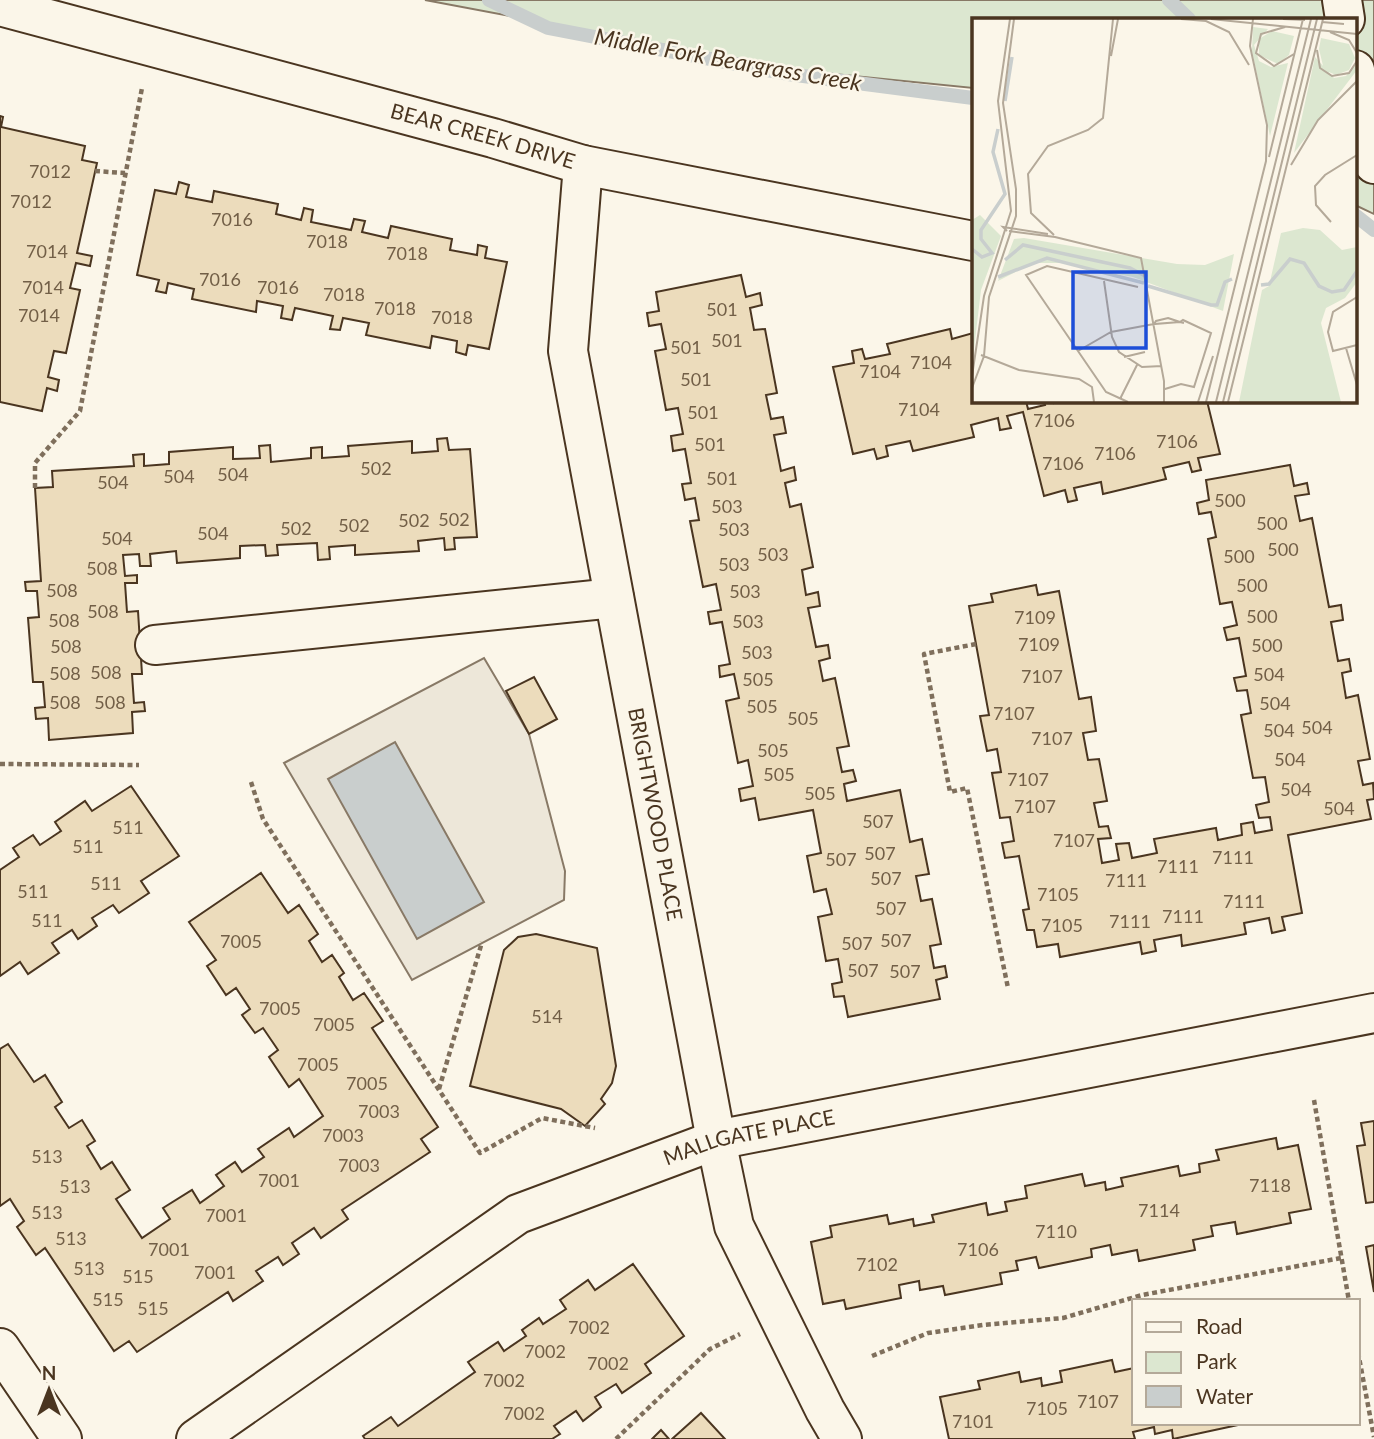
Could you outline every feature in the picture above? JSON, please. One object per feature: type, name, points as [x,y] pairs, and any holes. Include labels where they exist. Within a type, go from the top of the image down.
[{"type":"street","points":[[1342,0],[1345,18]]},
{"type":"street","name":"BEAR CREEK DRIVE","points":[[0,6],[480,134],[583,165],[972,242]]},
{"type":"street","points":[[1356,75],[1374,164]]},
{"type":"street","name":"BRIGHTWOOD PLACE","points":[[583,165],[568,351],[716,1140],[734,1226],[842,1439]]},
{"type":"street","points":[[155,645],[614,598]]},
{"type":"street","name":"MALLGATE PLACE","points":[[196,1439],[519,1214],[716,1140],[1374,1013]]},
{"type":"street","points":[[0,1348],[62,1439]]},
{"type":"path","points":[[34,488],[35,463],[80,411],[150,46]]},
{"type":"path","points":[[96,171],[125,173]]},
{"type":"path","points":[[976,644],[924,654],[950,792],[967,788],[1008,988]]},
{"type":"path","points":[[0,764],[139,765]]},
{"type":"path","points":[[251,782],[262,819],[480,1153],[542,1118],[595,1129]]},
{"type":"path","points":[[439,1090],[482,943]]},
{"type":"path","points":[[1314,1100],[1349,1299]]},
{"type":"path","points":[[872,1356],[928,1333],[1063,1318],[1142,1295],[1341,1258]]},
{"type":"path","points":[[616,1439],[710,1349],[778,1315]]},
{"type":"path","points":[[1360,1363],[1374,1437]]},
{"type":"green space","points":[[425,0],[1374,0],[1374,214],[1356,205],[1356,18],[972,18],[972,88],[804,71]]},
{"type":"shaded area","points":[[484,658],[529,734],[565,871],[564,900],[412,980],[284,763]]},
{"type":"water","points":[[395,742],[484,902],[417,939],[328,779]]},
{"type":"building","points":[[0,116],[3,117],[1,127],[85,146],[82,160],[97,163],[77,253],[92,256],[90,266],[76,263],[70,288],[80,290],[66,353],[54,351],[48,377],[59,380],[57,391],[47,388],[42,411],[0,402]]},
{"type":"building","points":[[179,182],[189,185],[186,197],[212,202],[214,191],[278,204],[276,214],[301,220],[304,208],[313,210],[311,222],[351,230],[354,219],[365,221],[362,232],[388,238],[391,226],[452,239],[450,250],[477,255],[478,245],[487,247],[485,258],[507,262],[489,349],[468,345],[466,355],[456,352],[457,341],[432,336],[430,348],[366,335],[369,323],[343,318],[340,330],[330,329],[333,316],[295,308],[292,320],[281,318],[283,306],[257,301],[256,312],[192,299],[194,289],[168,283],[166,293],[156,291],[159,280],[137,275],[155,190],[176,194]]},
{"type":"building","points":[[741,275],[746,297],[760,293],[762,305],[750,308],[754,330],[765,329],[777,393],[766,395],[771,419],[783,417],[786,433],[774,435],[781,471],[794,467],[796,480],[785,483],[790,507],[801,504],[813,567],[802,570],[806,595],[818,592],[820,606],[808,608],[816,647],[828,645],[830,658],[819,661],[823,681],[835,678],[849,746],[837,748],[842,772],[853,770],[856,781],[844,784],[847,801],[900,790],[910,842],[922,839],[929,874],[916,876],[921,901],[932,899],[941,944],[930,946],[934,968],[945,966],[947,977],[936,980],[940,999],[848,1017],[844,996],[834,997],[832,984],[842,982],[838,959],[826,961],[818,917],[832,914],[826,889],[814,892],[807,856],[821,853],[813,810],[759,820],[755,798],[741,801],[739,789],[753,786],[748,760],[738,763],[726,701],[739,698],[734,674],[720,677],[719,666],[730,664],[722,622],[710,624],[708,612],[721,610],[716,584],[703,587],[690,521],[699,520],[695,498],[685,500],[682,484],[691,483],[685,449],[673,451],[671,436],[683,434],[678,408],[666,410],[655,351],[666,349],[661,324],[649,326],[647,313],[659,311],[656,292]]},
{"type":"building","points":[[950,329],[952,339],[972,333],[972,402],[1026,402],[1028,409],[1045,405],[1044,402],[1207,402],[1220,454],[1198,458],[1201,470],[1192,472],[1189,462],[1163,468],[1166,479],[1103,494],[1101,482],[1074,488],[1077,500],[1068,502],[1065,490],[1044,496],[1023,412],[1007,416],[1011,428],[1000,430],[998,418],[971,425],[974,437],[913,451],[910,441],[886,446],[888,456],[877,459],[874,449],[853,454],[833,367],[854,363],[852,351],[862,349],[865,359],[890,354],[887,344]]},
{"type":"building","points":[[447,438],[449,450],[470,449],[477,537],[454,538],[455,549],[445,550],[444,538],[418,541],[419,551],[355,555],[355,545],[329,547],[330,559],[318,560],[317,543],[277,545],[278,555],[266,556],[265,545],[240,546],[240,558],[177,563],[176,551],[150,554],[151,566],[140,566],[139,554],[123,555],[125,576],[137,575],[137,583],[125,583],[127,612],[138,611],[142,674],[132,674],[134,703],[144,702],[145,711],[132,712],[133,733],[49,740],[48,718],[36,719],[35,708],[45,707],[43,682],[33,682],[28,618],[39,617],[37,591],[26,591],[25,582],[41,581],[35,488],[53,487],[52,471],[134,466],[133,455],[144,454],[144,466],[169,464],[169,452],[233,447],[233,459],[260,458],[259,446],[270,445],[271,462],[311,458],[311,448],[322,447],[322,458],[349,456],[348,446],[412,441],[412,453],[438,451],[437,439]]},
{"type":"building","points":[[1290,465],[1294,486],[1307,483],[1309,494],[1295,496],[1300,521],[1312,518],[1329,607],[1341,605],[1343,620],[1331,622],[1338,661],[1349,659],[1351,671],[1342,673],[1346,698],[1358,695],[1370,759],[1358,761],[1363,785],[1373,783],[1374,799],[1367,800],[1371,819],[1288,835],[1302,913],[1282,917],[1285,930],[1272,933],[1269,918],[1244,923],[1246,934],[1182,946],[1181,935],[1154,940],[1156,951],[1142,954],[1140,942],[1060,957],[1058,944],[1037,947],[1034,930],[1027,930],[1023,910],[1029,909],[1019,856],[1005,858],[1002,843],[1014,841],[1010,817],[1000,818],[992,773],[1001,772],[997,749],[987,751],[980,716],[989,715],[969,606],[993,602],[991,594],[1036,585],[1038,595],[1059,591],[1079,699],[1091,697],[1096,731],[1083,733],[1088,760],[1099,759],[1107,801],[1094,803],[1099,827],[1108,826],[1111,838],[1098,839],[1102,863],[1119,860],[1116,844],[1129,843],[1132,858],[1157,853],[1154,839],[1216,828],[1218,840],[1242,835],[1241,824],[1253,822],[1255,833],[1272,830],[1270,817],[1259,818],[1256,805],[1269,802],[1265,777],[1253,778],[1241,715],[1251,713],[1247,690],[1237,691],[1234,678],[1246,676],[1239,638],[1227,640],[1224,628],[1237,625],[1232,602],[1220,604],[1208,539],[1216,537],[1211,512],[1199,514],[1197,503],[1209,500],[1206,480]]},
{"type":"building","points":[[534,677],[557,719],[529,734],[506,691]]},
{"type":"building","points":[[131,786],[179,856],[141,881],[149,893],[119,913],[113,905],[92,918],[97,926],[78,939],[72,930],[52,943],[59,953],[28,974],[20,962],[0,976],[0,870],[19,857],[13,848],[33,835],[40,845],[61,831],[55,822],[85,801],[92,811]]},
{"type":"building","points":[[261,873],[288,913],[299,905],[318,934],[309,941],[322,962],[332,955],[344,973],[339,977],[353,1000],[364,993],[383,1021],[372,1028],[438,1127],[421,1139],[430,1152],[342,1210],[348,1219],[321,1238],[314,1228],[292,1243],[299,1254],[283,1265],[278,1257],[256,1271],[263,1281],[233,1301],[228,1292],[137,1352],[129,1341],[114,1351],[45,1248],[36,1255],[17,1227],[24,1221],[10,1199],[0,1206],[0,1049],[8,1044],[34,1082],[45,1075],[62,1102],[55,1107],[69,1128],[82,1120],[95,1141],[87,1146],[101,1169],[112,1162],[130,1190],[116,1199],[142,1238],[170,1219],[163,1208],[192,1190],[200,1203],[224,1186],[216,1175],[235,1162],[242,1172],[264,1157],[258,1149],[289,1128],[294,1137],[323,1116],[299,1079],[289,1087],[269,1057],[278,1050],[263,1028],[255,1033],[242,1015],[250,1009],[236,988],[226,995],[207,966],[216,960],[189,922]]},
{"type":"building","points":[[536,934],[597,948],[616,1066],[612,1083],[601,1099],[605,1104],[585,1126],[561,1109],[470,1086],[504,950],[518,937]]},
{"type":"building","points":[[1374,1121],[1374,1202],[1366,1203],[1357,1146],[1365,1145],[1361,1123]]},
{"type":"building","points":[[1276,1138],[1278,1149],[1298,1145],[1311,1209],[1289,1213],[1291,1223],[1237,1234],[1235,1222],[1211,1226],[1213,1236],[1193,1240],[1195,1250],[1139,1261],[1137,1250],[1112,1255],[1110,1245],[1091,1249],[1092,1257],[1039,1268],[1036,1257],[1016,1261],[1018,1270],[1000,1273],[1002,1284],[945,1295],[943,1286],[920,1290],[919,1281],[899,1285],[901,1298],[846,1309],[844,1300],[823,1304],[811,1242],[832,1237],[830,1226],[887,1215],[889,1224],[913,1219],[914,1226],[934,1222],[932,1215],[986,1203],[988,1215],[1007,1211],[1005,1202],[1027,1198],[1025,1186],[1082,1174],[1085,1186],[1105,1182],[1106,1190],[1123,1186],[1121,1178],[1178,1166],[1180,1176],[1200,1172],[1199,1164],[1219,1160],[1216,1150]]},
{"type":"building","points":[[1374,1245],[1374,1292],[1366,1247]]},
{"type":"building","points":[[633,1264],[684,1336],[645,1364],[651,1373],[622,1393],[616,1384],[595,1397],[601,1407],[583,1421],[576,1411],[554,1426],[560,1434],[552,1439],[365,1439],[363,1436],[391,1417],[398,1426],[475,1372],[468,1362],[498,1342],[504,1351],[526,1336],[522,1330],[539,1318],[543,1324],[566,1309],[560,1300],[588,1280],[595,1290]]},
{"type":"building","points":[[1112,1360],[1115,1372],[1132,1368],[1132,1425],[1238,1425],[1173,1439],[1172,1430],[1155,1434],[1154,1427],[1133,1432],[1135,1439],[949,1439],[940,1397],[980,1389],[978,1381],[1019,1372],[1021,1382],[1041,1378],[1042,1386],[1062,1382],[1060,1371]]},
{"type":"building","points":[[701,1413],[725,1439],[672,1439]]},
{"type":"building","points":[[661,1430],[669,1439],[652,1439]]},
{"type":"waterway","name":"Middle Fork Beargrass Creek","points":[[489,0],[548,28],[788,74],[972,98]]},
{"type":"waterway","points":[[1169,0],[1188,18]]},
{"type":"waterway","name":"Middle Fork Beargrass Creek","points":[[1356,216],[1374,230]]}]
